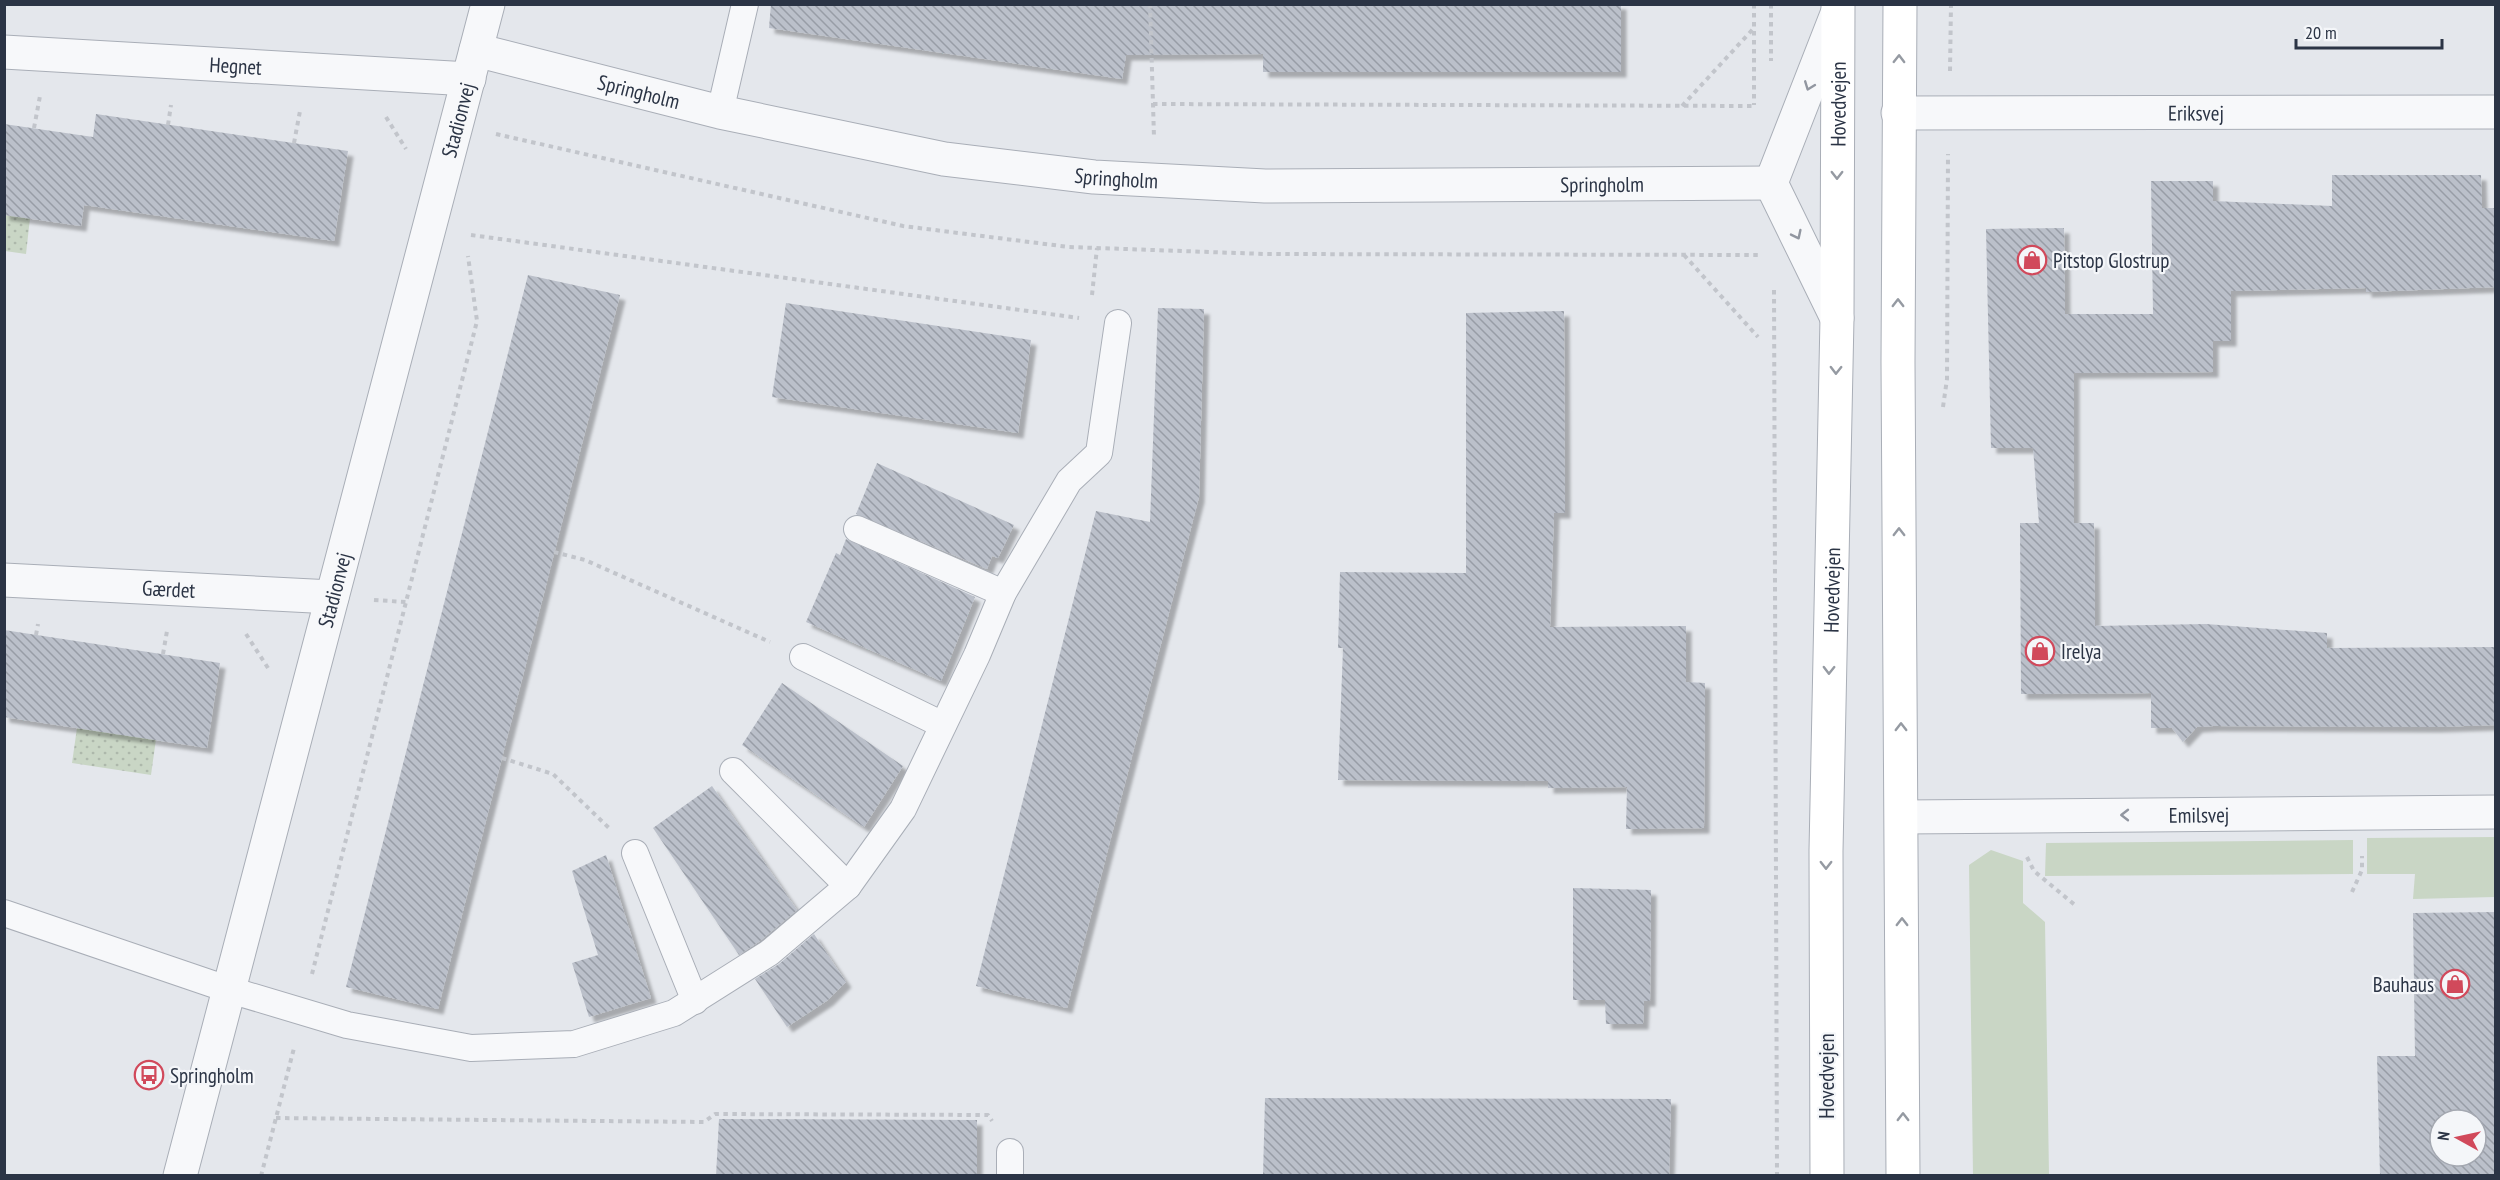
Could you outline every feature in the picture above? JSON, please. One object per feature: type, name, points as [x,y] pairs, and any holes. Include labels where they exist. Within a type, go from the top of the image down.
[{"type":"main road","points":[[1900,4],[1898,113],[1904,1176]]},
{"type":"main road","name":"Hovedvejen","points":[[1827,1176],[1826,851],[1837,318],[1838,8]]},
{"type":"street","name":"Stadionvej","points":[[180,1176],[488,4]]},
{"type":"street","points":[[1837,318],[1771,183],[1838,8]]},
{"type":"street","name":"Hegnet","points":[[4,52],[359,73],[473,64]]},
{"type":"street","name":"Springholm","points":[[473,64],[944,159],[1094,177],[1265,186],[1771,183]]},
{"type":"street","name":"Eriksvej","points":[[1898,113],[2496,112]]},
{"type":"street","name":"Gærdet","points":[[4,580],[332,597]]},
{"type":"street","name":"Emilsvej","points":[[1902,817],[2496,812]]},
{"type":"lane","points":[[720,112],[745,4]]},
{"type":"lane","points":[[4,913],[230,990],[347,1025],[471,1048],[574,1044],[674,1013],[769,953],[848,886],[903,810],[977,655],[1003,593],[1069,481],[1099,453],[1118,323]]},
{"type":"lane","points":[[857,529],[1003,593]]},
{"type":"lane","points":[[803,657],[943,725]]},
{"type":"lane","points":[[733,771],[848,886]]},
{"type":"lane","points":[[635,854],[695,1001]]},
{"type":"path","points":[[1150,4],[1155,180]]},
{"type":"path","points":[[1754,4],[1754,106]]},
{"type":"path","points":[[1771,4],[1771,73]]},
{"type":"path","points":[[1682,106],[1754,28]]},
{"type":"path","points":[[359,73],[437,201]]},
{"type":"path","points":[[1153,104],[1800,108]]},
{"type":"path","points":[[458,125],[903,226],[1097,248],[1265,254],[1807,255]]},
{"type":"path","points":[[464,234],[1090,320]]},
{"type":"path","points":[[261,1176],[477,321],[466,245]]},
{"type":"path","points":[[1092,296],[1097,248]]},
{"type":"path","points":[[1684,255],[1758,337]]},
{"type":"path","points":[[1773,255],[1777,1176]]},
{"type":"path","points":[[554,552],[585,560],[803,657]]},
{"type":"path","points":[[163,654],[168,624]]},
{"type":"path","points":[[502,758],[553,774],[635,854]]},
{"type":"path","points":[[2007,816],[2034,871],[2074,905]]},
{"type":"path","points":[[276,1118],[704,1122],[715,1114],[988,1115],[1010,1164]]},
{"type":"green space","points":[[5,215],[30,218],[26,254],[5,251]]},
{"type":"green space","points":[[77,728],[156,739],[151,775],[72,763]]},
{"type":"green space","points":[[2495,837],[2495,897],[2413,899],[2415,874],[2367,874],[2367,838]]},
{"type":"green space","points":[[2353,840],[2353,874],[2045,876],[2046,843]]},
{"type":"green space","points":[[1991,850],[2023,861],[2023,903],[2045,922],[2049,1175],[1973,1175],[1969,865]]},
{"type":"building","points":[[771,4],[1621,4],[1621,72],[1263,72],[1263,54],[1126,55],[1122,79],[769,28]]},
{"type":"building","points":[[96,114],[348,151],[334,241],[84,205],[81,226],[4,215],[4,124],[93,137]]},
{"type":"building","points":[[2332,175],[2481,175],[2482,208],[2496,208],[2496,287],[2366,292],[2366,288],[2231,291],[2231,341],[2213,341],[2213,372],[2074,373],[2074,523],[2094,523],[2095,626],[2206,624],[2327,633],[2327,648],[2496,647],[2496,725],[2213,726],[2197,727],[2183,742],[2172,728],[2151,728],[2151,693],[2021,694],[2020,523],[2039,523],[2033,448],[1991,448],[1986,229],[2064,228],[2065,314],[2153,314],[2151,181],[2213,181],[2213,201],[2332,206]]},
{"type":"building","points":[[528,275],[620,295],[438,1009],[346,987]]},
{"type":"building","points":[[786,303],[1031,340],[1018,433],[772,397]]},
{"type":"building","points":[[1158,308],[1204,309],[1199,497],[1067,1008],[976,986],[1096,511],[1150,522]]},
{"type":"building","points":[[1564,311],[1565,513],[1554,513],[1550,627],[1686,626],[1686,682],[1705,683],[1704,828],[1626,829],[1627,787],[1548,788],[1548,781],[1338,780],[1343,648],[1338,648],[1340,572],[1466,573],[1466,313]]},
{"type":"building","points":[[877,463],[1014,525],[998,558],[992,556],[987,569],[856,514]]},
{"type":"building","points":[[846,539],[975,597],[941,681],[806,622],[836,553],[840,555]]},
{"type":"building","points":[[4,630],[220,663],[207,748],[4,717]]},
{"type":"building","points":[[782,683],[903,766],[864,827],[742,745]]},
{"type":"building","points":[[712,786],[797,910],[760,941],[739,955],[653,828]]},
{"type":"building","points":[[606,855],[651,998],[589,1017],[572,963],[598,955],[572,871]]},
{"type":"building","points":[[1573,888],[1651,890],[1650,1001],[1644,1001],[1643,1024],[1606,1024],[1605,1000],[1573,1000]]},
{"type":"building","name":"Bauhaus","points":[[2496,912],[2496,1176],[2380,1176],[2377,1056],[2415,1056],[2413,913]]},
{"type":"building","points":[[814,934],[846,982],[828,1000],[787,1027],[755,979],[779,964]]},
{"type":"building","points":[[1265,1098],[1671,1099],[1669,1176],[1263,1176]]},
{"type":"building","points":[[719,1119],[977,1120],[977,1176],[716,1176]]},
{"type":"place","name":"Pitstop Glostrup","points":[[2032,260]]},
{"type":"place","name":"Irelya","points":[[2040,651]]},
{"type":"place","name":"Bauhaus","points":[[2455,984]]},
{"type":"place","name":"Springholm","points":[[149,1075]]}]
